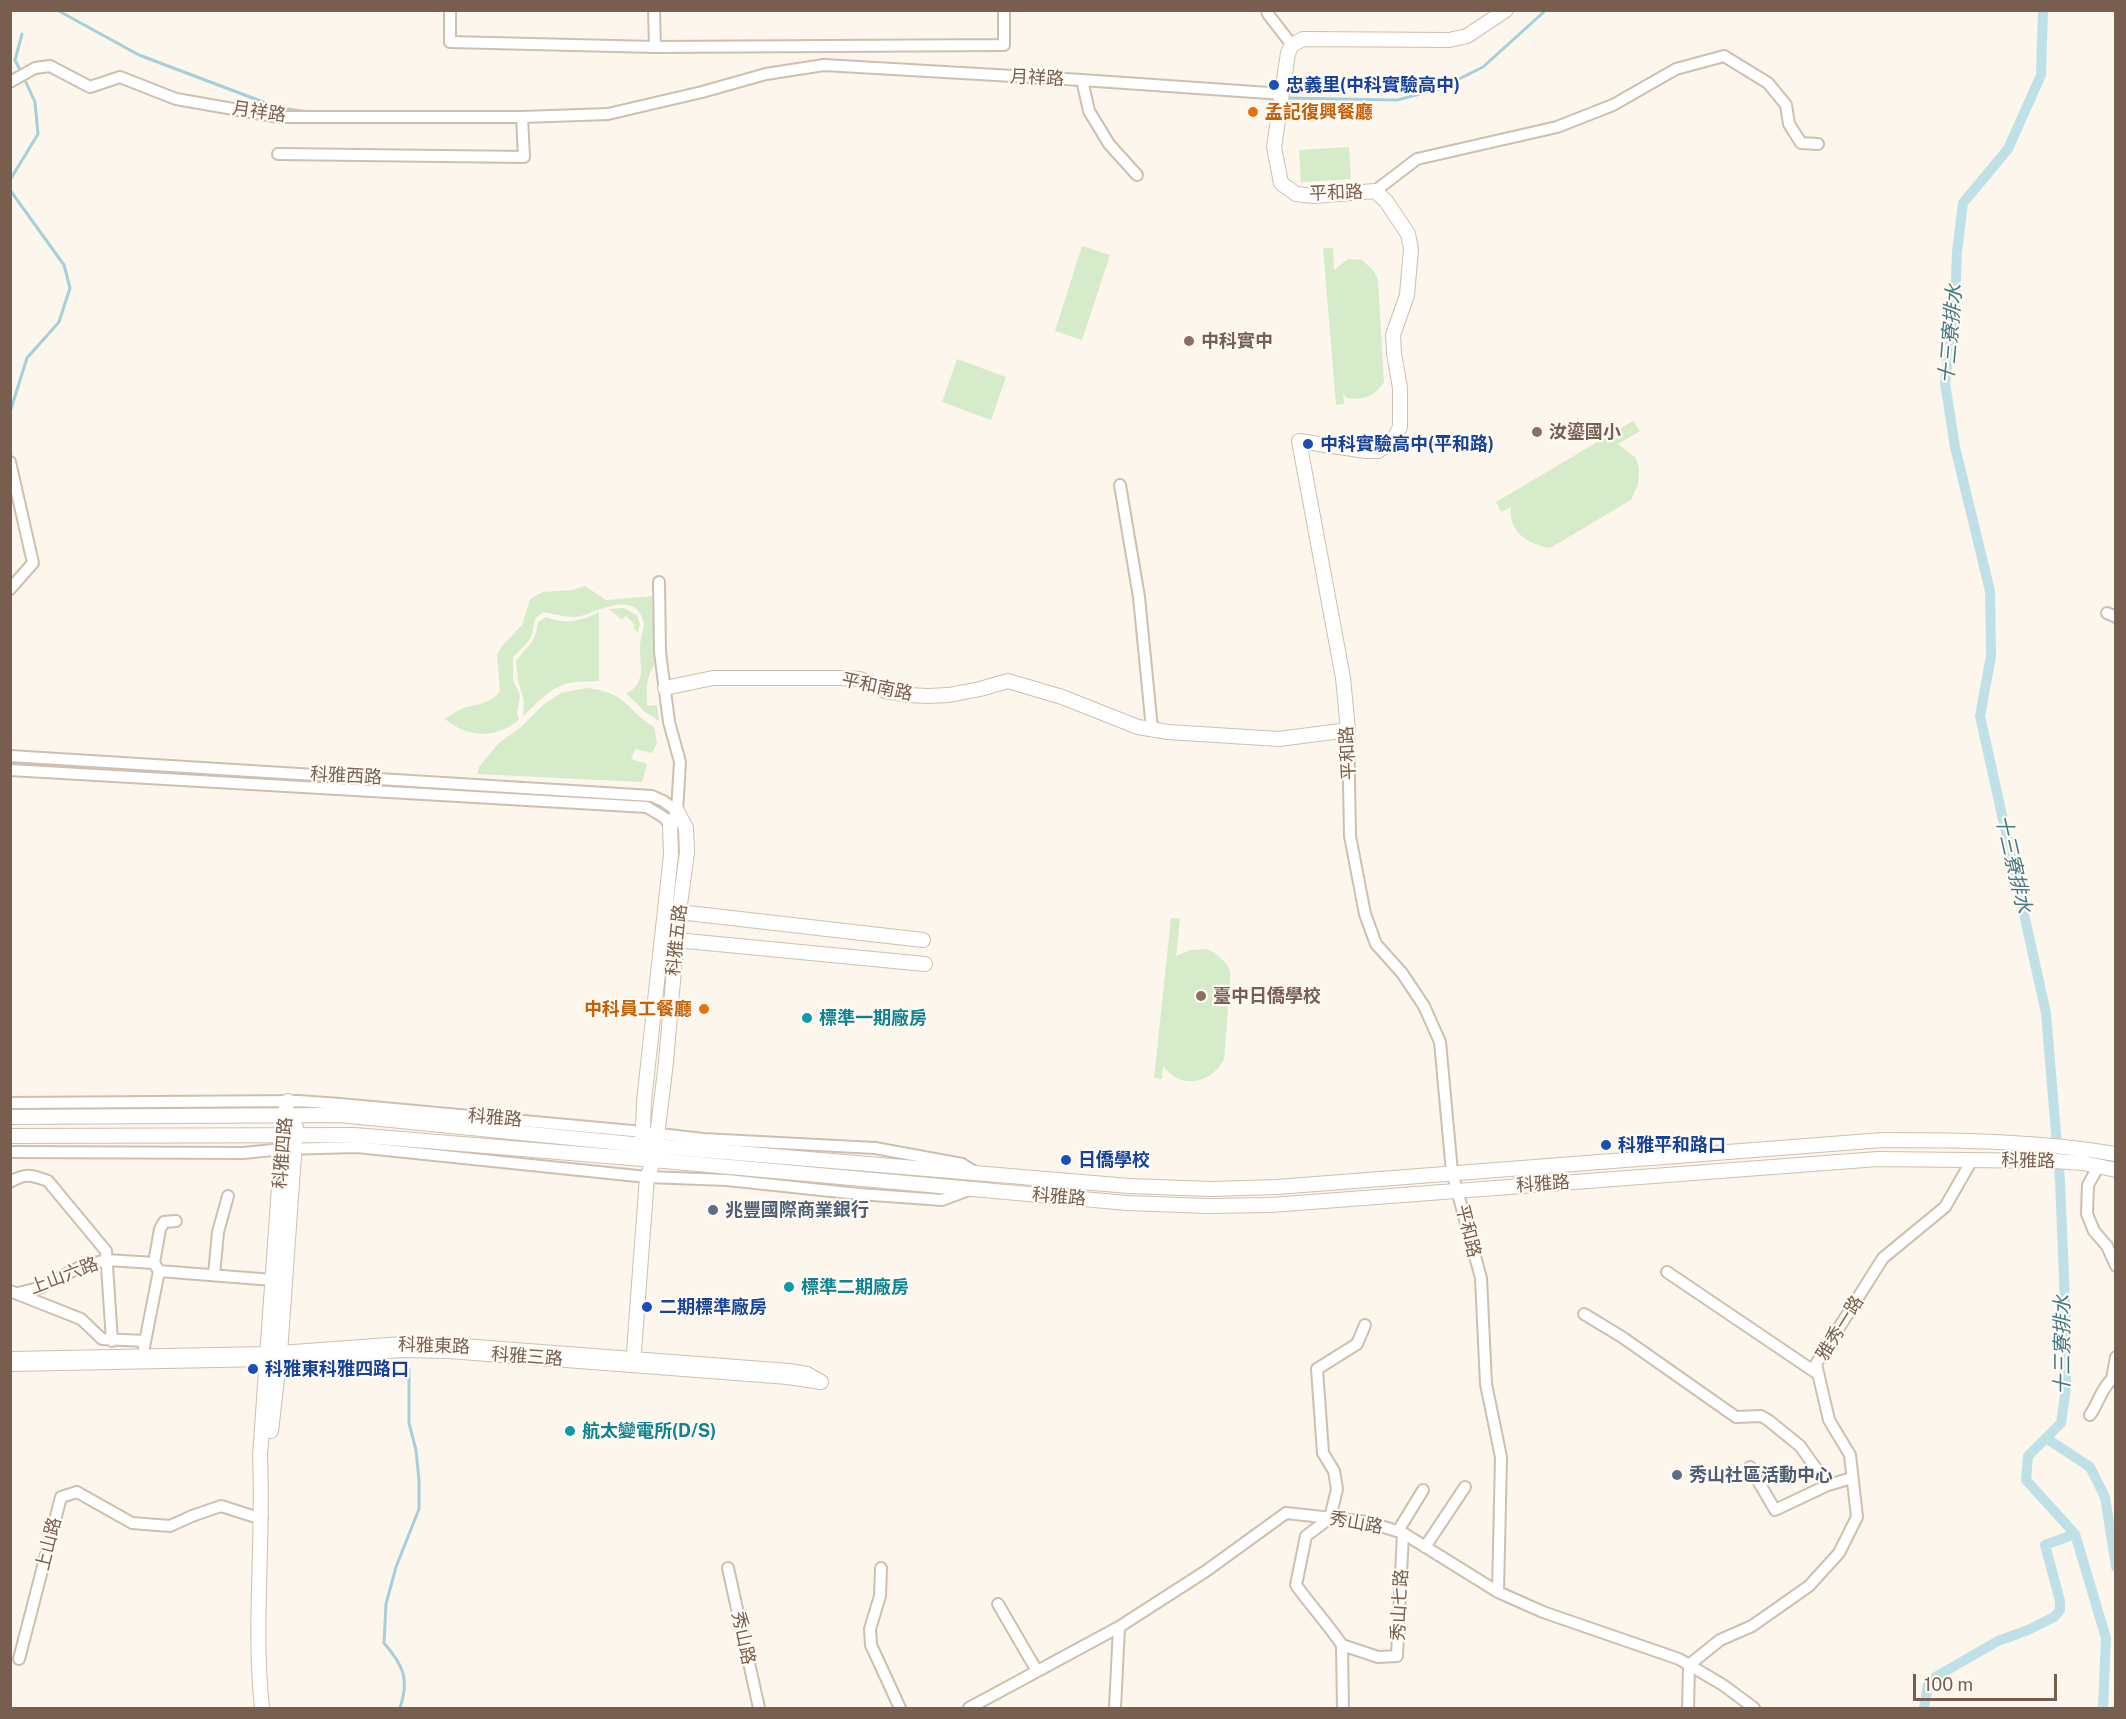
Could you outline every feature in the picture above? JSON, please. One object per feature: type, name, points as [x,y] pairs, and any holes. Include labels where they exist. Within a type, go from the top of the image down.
[{"type":"street","points":[[450,10],[450,42],[655,47],[1004,45],[1004,10]]},
{"type":"street","points":[[654,10],[655,47]]},
{"type":"street","points":[[1267,10],[1292,45]]},
{"type":"street","points":[[1282,97],[1288,53],[1292,45],[1303,39],[1449,40],[1467,36],[1506,10]]},
{"type":"street","points":[[1375,191],[1417,159],[1557,127],[1613,105],[1676,69],[1724,56],[1768,83],[1786,105],[1789,124],[1801,143],[1818,144]]},
{"type":"street","name":"月祥路","points":[[10,82],[35,68],[50,66],[90,87],[120,77],[176,99],[279,117],[522,117],[608,114],[766,74],[824,65],[1282,97]]},
{"type":"street","points":[[1082,83],[1089,111],[1109,144],[1137,175]]},
{"type":"street","name":"平和路","points":[[1282,97],[1274,147],[1281,183],[1296,194],[1314,196],[1375,191],[1386,201],[1408,234],[1411,249],[1407,295],[1393,335],[1400,388],[1400,427],[1393,441],[1378,451],[1299,441],[1343,678],[1348,730],[1350,836],[1365,914],[1376,944],[1402,973],[1424,1006],[1440,1042],[1452,1172],[1480,1278],[1486,1384],[1501,1457],[1498,1592]]},
{"type":"street","points":[[278,154],[524,157],[522,117]]},
{"type":"street","points":[[10,462],[33,563],[10,589]]},
{"type":"street","points":[[1120,485],[1139,597],[1152,729]]},
{"type":"street","points":[[659,582],[660,652],[669,722],[680,762],[677,811],[670,826]]},
{"type":"street","name":"平和南路","points":[[665,688],[713,678],[839,678],[860,680],[885,691],[928,696],[980,690],[1008,681],[1062,697],[1138,727],[1168,732],[1279,739],[1348,730]]},
{"type":"street","name":"科雅西路","points":[[10,756],[652,796],[677,811]]},
{"type":"street","name":"科雅西路","points":[[10,770],[646,807],[665,818],[670,826]]},
{"type":"street","name":"科雅五路","points":[[633,1362],[649,1146],[666,1062],[676,940],[687,852],[686,828],[677,811]]},
{"type":"street","name":"科雅五路","points":[[649,1146],[644,1101],[671,855],[670,826]]},
{"type":"street","points":[[679,912],[923,940]]},
{"type":"street","points":[[676,940],[925,964]]},
{"type":"street","name":"科雅路","points":[[10,1102],[288,1101],[340,1104],[971,1189],[1127,1203],[1207,1206],[1270,1205],[1878,1159],[2054,1161],[2083,1163],[2115,1170]]},
{"type":"street","name":"科雅四路","points":[[262,1519],[289,1142],[288,1101]]},
{"type":"street","name":"科雅路","points":[[10,1117],[340,1115],[649,1146],[1129,1186],[1211,1189],[1277,1187],[1883,1140],[1971,1140],[2084,1149],[2115,1154]]},
{"type":"street","name":"科雅路","points":[[10,1152],[243,1152],[289,1142],[354,1135],[649,1146]]},
{"type":"street","name":"科雅路","points":[[10,1136],[289,1142],[647,1177],[727,1180],[942,1200],[971,1189]]},
{"type":"street","name":"科雅四路","points":[[273,1356],[273,1280],[289,1142]]},
{"type":"street","name":"雅秀一路","points":[[1689,1665],[1720,1640],[1752,1626],[1809,1586],[1839,1553],[1857,1517],[1850,1455],[1829,1420],[1816,1364],[1883,1258],[1945,1207],[1972,1160]]},
{"type":"street","points":[[2098,1167],[2088,1185],[2087,1214],[2094,1231],[2107,1246],[2115,1266]]},
{"type":"street","points":[[10,1182],[23,1175],[35,1176],[48,1181],[106,1251],[112,1341],[145,1341]]},
{"type":"street","points":[[214,1275],[218,1232],[228,1196]]},
{"type":"street","points":[[142,1356],[160,1228],[164,1222],[176,1221]]},
{"type":"street","name":"上山六路","points":[[14,1292],[39,1288],[82,1266],[107,1260],[214,1275],[273,1280]]},
{"type":"street","points":[[1666,1272],[1818,1374]]},
{"type":"street","name":"上山六路","points":[[14,1292],[81,1319],[102,1339],[112,1341]]},
{"type":"street","points":[[1584,1314],[1622,1337],[1736,1417],[1761,1416],[1768,1420],[1800,1446],[1828,1485]]},
{"type":"street","points":[[1343,1708],[1342,1646],[1331,1627],[1315,1611],[1296,1585],[1306,1536],[1330,1518],[1336,1489],[1334,1471],[1323,1453],[1317,1369],[1357,1344],[1365,1325]]},
{"type":"street","name":"科雅三路","points":[[273,1356],[402,1350],[449,1351],[789,1371],[807,1374],[821,1382],[633,1362]]},
{"type":"street","points":[[10,1359],[273,1356]]},
{"type":"street","points":[[10,1364],[273,1356]]},
{"type":"street","points":[[2090,1416],[2099,1401],[2103,1387],[2112,1379],[2115,1357]]},
{"type":"street","points":[[1750,1467],[1775,1510],[1828,1485],[1852,1478]]},
{"type":"street","points":[[1425,1547],[1465,1487]]},
{"type":"street","points":[[1401,1532],[1423,1490]]},
{"type":"street","name":"上山路","points":[[19,1659],[61,1497],[77,1492],[132,1523],[170,1526],[221,1506],[262,1519]]},
{"type":"street","name":"秀山路","points":[[969,1708],[1119,1627],[1206,1571],[1286,1513],[1368,1522],[1401,1532],[1498,1592],[1543,1612],[1679,1659],[1754,1708]]},
{"type":"street","points":[[262,1519],[258,1672],[262,1708]]},
{"type":"street","name":"秀山七路","points":[[1342,1646],[1378,1657],[1397,1656],[1401,1532]]},
{"type":"street","name":"秀山路","points":[[728,1568],[759,1708]]},
{"type":"street","points":[[881,1568],[880,1596],[870,1629],[871,1645],[900,1708]]},
{"type":"street","points":[[998,1604],[1037,1671]]},
{"type":"street","points":[[1115,1708],[1119,1627]]},
{"type":"street","points":[[1688,1708],[1689,1665]]},
{"type":"street","points":[[991,1696],[994,1708]]},
{"type":"green space","points":[[1349,147],[1351,179],[1301,182],[1299,150]]},
{"type":"green space","points":[[1082,246],[1110,255],[1082,340],[1055,331]]},
{"type":"green space","points":[[1323,248],[1333,248],[1334,270],[1348,259],[1362,260],[1374,271],[1378,280],[1384,382],[1377,391],[1363,398],[1347,398],[1343,394],[1344,404],[1336,405]]},
{"type":"green space","points":[[957,359],[1006,377],[991,420],[942,402]]},
{"type":"green space","points":[[1633,421],[1640,431],[1618,444],[1636,458],[1639,468],[1638,484],[1631,500],[1550,548],[1527,540],[1516,530],[1511,516],[1511,507],[1501,512],[1496,502]]},
{"type":"green space","points":[[585,586],[606,600],[652,596],[654,666],[648,681],[647,706],[657,705],[659,721],[644,711],[626,693],[636,686],[641,675],[640,646],[644,624],[638,611],[632,606],[624,605],[606,607],[576,617],[544,612],[535,618],[532,635],[513,657],[513,680],[520,695],[517,713],[519,720],[510,726],[491,733],[472,733],[445,719],[463,708],[489,701],[500,691],[497,655],[502,646],[522,625],[530,599],[543,592],[572,590]]},
{"type":"green space","points":[[623,608],[637,615],[640,624],[638,633],[633,628],[635,625],[626,616],[622,620],[609,609]]},
{"type":"green space","points":[[599,612],[599,681],[575,682],[559,686],[523,716],[524,701],[516,661],[533,640],[538,622],[546,617],[559,621],[573,621]]},
{"type":"green space","points":[[587,688],[610,693],[654,727],[657,743],[652,753],[635,749],[631,759],[647,764],[642,782],[477,774],[479,767],[499,743],[520,728],[544,704],[561,693]]},
{"type":"green space","points":[[1171,918],[1180,919],[1176,956],[1191,950],[1206,949],[1215,953],[1227,964],[1230,972],[1224,1060],[1211,1074],[1195,1081],[1178,1079],[1163,1066],[1162,1079],[1154,1078]]},
{"type":"waterway","points":[[57,10],[139,55],[279,108],[310,112]]},
{"type":"waterway","points":[[1286,98],[1397,100],[1439,89],[1483,67],[1546,10]]},
{"type":"waterway","name":"十三寮排水","points":[[2043,10],[2041,75],[2008,149],[1963,203],[1957,252],[1955,305],[1945,383],[1955,447],[1990,591],[1991,656],[1980,716],[2046,1013],[2060,1181],[2066,1388],[2061,1423],[2028,1456],[2026,1480],[2075,1534],[2106,1638],[2103,1708]]},
{"type":"waterway","points":[[21,72],[15,60],[22,34]]},
{"type":"waterway","points":[[10,180],[38,134],[35,102],[24,78]]},
{"type":"waterway","points":[[10,190],[64,265],[70,288],[59,322],[27,358],[10,412]]},
{"type":"waterway","points":[[400,1708],[404,1689],[403,1673],[396,1658],[384,1643],[386,1604],[396,1567],[419,1509],[416,1450],[409,1423],[409,1369]]},
{"type":"waterway","points":[[2046,1438],[2090,1467],[2105,1497],[2116,1567]]},
{"type":"waterway","points":[[1924,1708],[1928,1684],[1937,1676],[1998,1641],[2054,1617],[2060,1610],[2060,1601],[2045,1545],[2075,1534]]},
{"type":"place","name":"忠義里(中科實驗高中)","points":[[1274,85]]},
{"type":"place","name":"孟記復興餐廳","points":[[1253,112]]},
{"type":"place","name":"中科實中","points":[[1189,341]]},
{"type":"place","name":"汝鎏國小","points":[[1537,432]]},
{"type":"place","name":"中科實驗高中(平和路)","points":[[1308,444]]},
{"type":"place","name":"臺中日僑學校","points":[[1201,996]]},
{"type":"place","name":"中科員工餐廳","points":[[704,1009]]},
{"type":"place","name":"標準一期廠房","points":[[807,1018]]},
{"type":"place","name":"科雅平和路口","points":[[1606,1145]]},
{"type":"place","name":"日僑學校","points":[[1066,1160]]},
{"type":"place","name":"兆豐國際商業銀行","points":[[713,1210]]},
{"type":"place","name":"標準二期廠房","points":[[789,1287]]},
{"type":"place","name":"二期標準廠房","points":[[647,1307]]},
{"type":"place","name":"科雅東科雅四路口","points":[[253,1369]]},
{"type":"place","name":"航太變電所(D/S)","points":[[570,1431]]},
{"type":"place","name":"秀山社區活動中心","points":[[1677,1475]]}]
